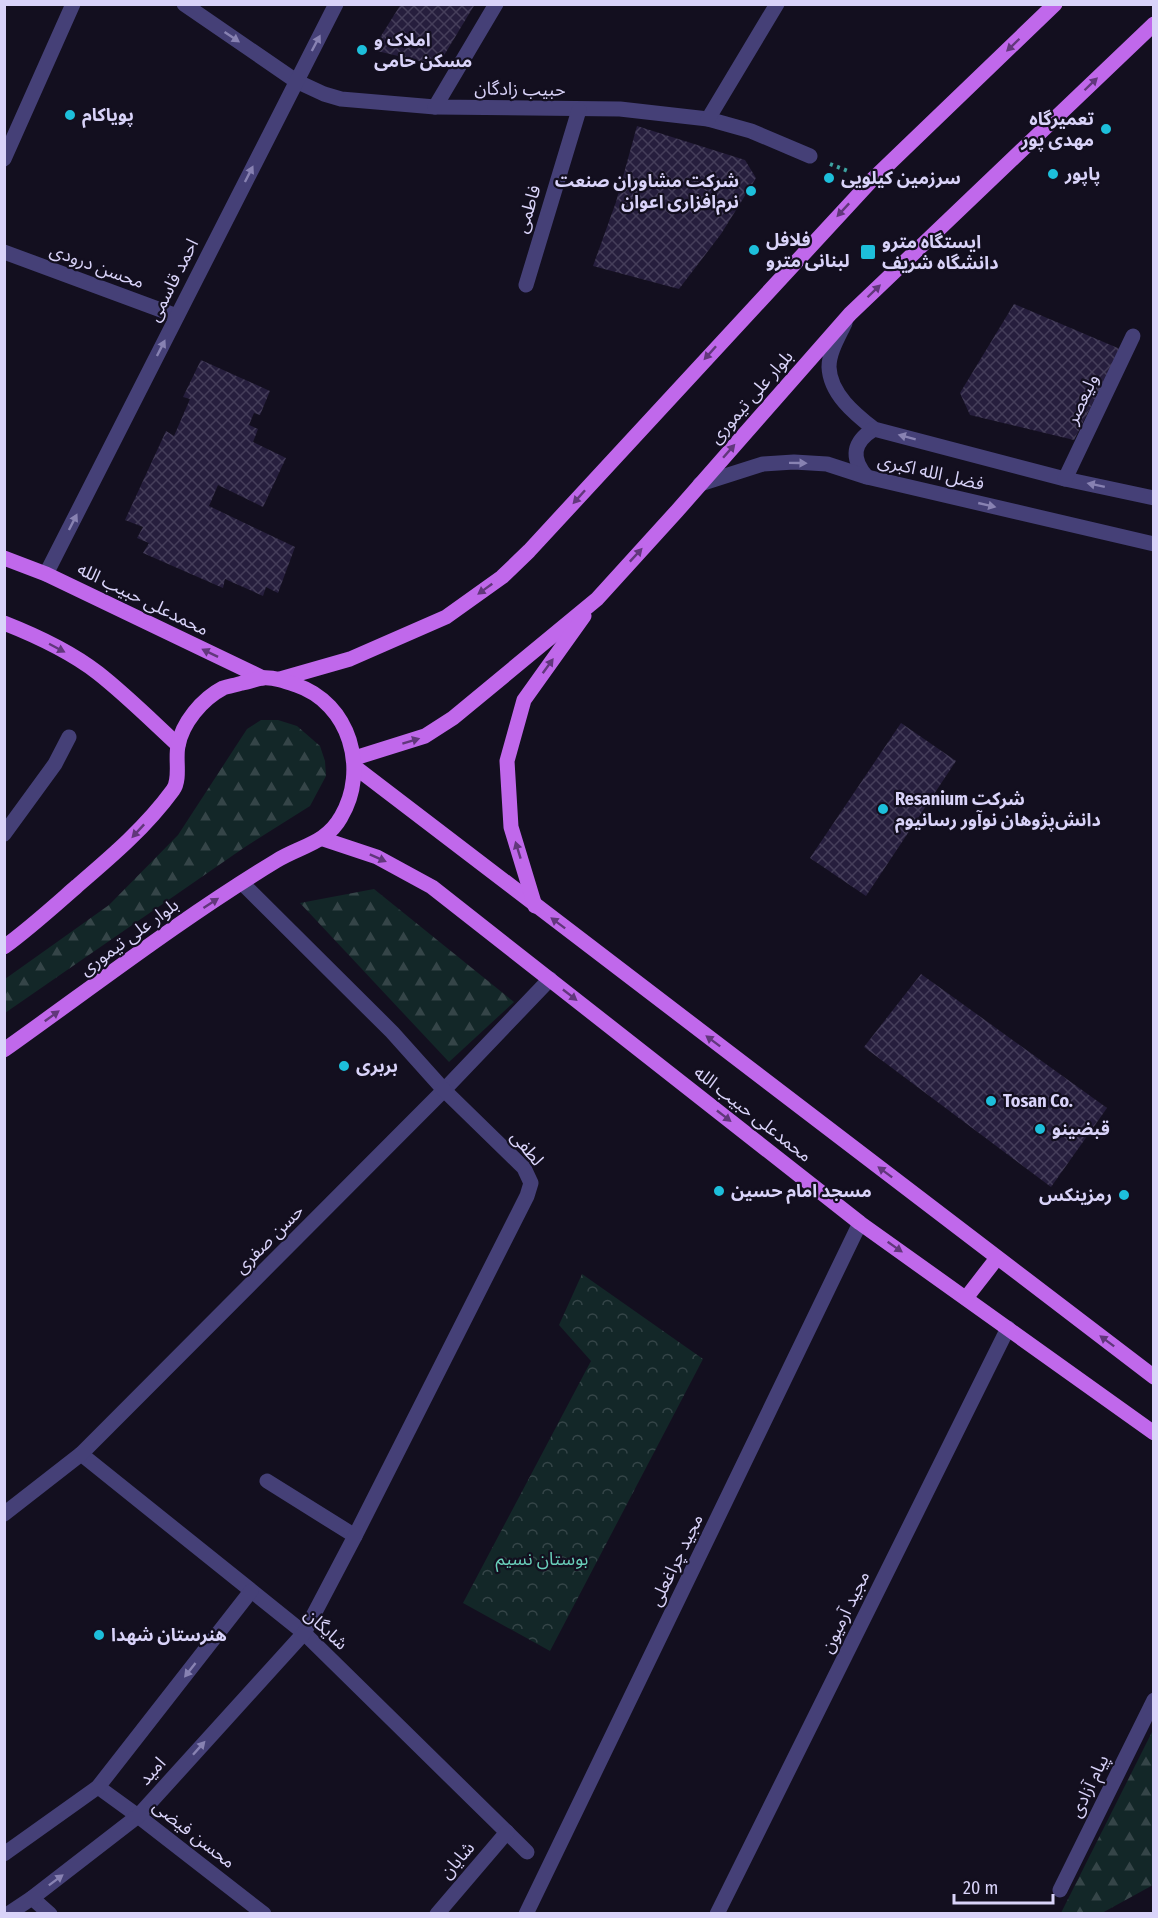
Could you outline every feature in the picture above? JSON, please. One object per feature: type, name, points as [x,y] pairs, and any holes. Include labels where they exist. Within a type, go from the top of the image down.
[{"type":"main road","points":[[280,679],[350,659],[446,616],[502,577],[529,551],[871,181],[1055,4]]},
{"type":"main road","name":"بلوار علی تیموری","points":[[355,762],[425,736],[453,718],[597,598],[850,314],[1154,24]]},
{"type":"main road","name":"محمدعلی حبیب الله","points":[[4,558],[46,574],[263,678]]},
{"type":"main road","points":[[535,906],[511,827],[507,761],[524,700],[597,598]]},
{"type":"main road","points":[[4,623],[75,657],[99,674],[178,745]]},
{"type":"main road","points":[[4,947],[126,844],[154,814],[175,787],[178,745],[187,722],[203,703],[223,688],[263,678],[280,679],[307,688],[330,706],[346,730],[355,762],[352,794],[341,819],[323,839]]},
{"type":"main road","name":"محمدعلی حبیب الله","points":[[355,762],[535,906],[1154,1377]]},
{"type":"main road","name":"بلوار علی تیموری","points":[[4,1050],[203,908],[279,859],[323,839]]},
{"type":"main road","name":"محمدعلی حبیب الله","points":[[323,839],[377,856],[432,887],[860,1223],[1154,1433]]},
{"type":"main road","points":[[966,1298],[997,1258]]},
{"type":"street","points":[[4,159],[73,4]]},
{"type":"street","name":"حبیب زادگان","points":[[184,4],[296,81],[340,99],[435,107],[620,109],[708,120],[751,132],[810,156]]},
{"type":"street","name":"احمد قاسمی","points":[[46,574],[336,4]]},
{"type":"street","points":[[435,107],[496,4]]},
{"type":"street","points":[[708,120],[777,4]]},
{"type":"street","name":"فاطمی","points":[[525,285],[579,110]]},
{"type":"street","name":"محسن درودی","points":[[4,252],[177,316]]},
{"type":"street","name":"فضل الله اکبری","points":[[850,314],[833,349],[829,366],[832,380],[851,411],[874,429],[1065,479],[1154,498]]},
{"type":"street","name":"ولیعصر","points":[[1065,479],[1133,336]]},
{"type":"street","points":[[867,477],[859,468],[856,456],[858,445],[864,435],[874,429]]},
{"type":"street","name":"فضل الله اکبری","points":[[700,484],[763,464],[794,462],[827,464],[867,477],[1154,544]]},
{"type":"street","points":[[4,834],[55,764],[69,737]]},
{"type":"street","name":"لطفی","points":[[242,883],[392,1032],[444,1090],[524,1168],[531,1183],[527,1196],[304,1633]]},
{"type":"street","name":"حسن صفری","points":[[4,1514],[81,1454],[444,1090],[550,979]]},
{"type":"street","name":"مجید چراغعلی","points":[[526,1914],[860,1223]]},
{"type":"street","name":"مجید آرمیون","points":[[717,1914],[1008,1328]]},
{"type":"street","name":"شایگان","points":[[81,1454],[304,1633],[527,1852]]},
{"type":"street","points":[[267,1480],[355,1536]]},
{"type":"street","name":"امید","points":[[4,1854],[98,1788],[251,1591]]},
{"type":"street","name":"امید","points":[[8,1914],[138,1816],[304,1633]]},
{"type":"street","name":"پیام آزادی","points":[[1060,1890],[1154,1700]]},
{"type":"street","name":"محسن فیضی","points":[[98,1788],[138,1816],[264,1914]]},
{"type":"street","name":"شایان","points":[[437,1914],[507,1832]]},
{"type":"street","points":[[32,1898],[50,1914]]},
{"type":"path","points":[[810,156],[871,181]]},
{"type":"green space","points":[[261,720],[278,720],[297,726],[320,746],[325,761],[326,776],[310,806],[245,847],[5,1013],[5,979],[109,905],[178,835],[247,729]]},
{"type":"green space","points":[[374,889],[514,1002],[449,1062],[300,903]]},
{"type":"green space","name":"بوستان نسیم","points":[[582,1274],[703,1359],[550,1651],[463,1603],[591,1361],[559,1325]]},
{"type":"green space","points":[[1153,1730],[1153,1885],[1102,1913],[1061,1913]]},
{"type":"building","points":[[401,4],[475,4],[440,62],[432,64],[377,51],[376,44]]},
{"type":"building","points":[[637,126],[745,160],[756,178],[721,234],[679,289],[593,266],[616,202]]},
{"type":"building","points":[[1014,304],[1120,349],[1074,440],[970,415],[960,393]]},
{"type":"building","points":[[201,360],[270,391],[260,415],[254,413],[249,425],[258,429],[253,442],[286,458],[263,507],[218,485],[209,506],[295,547],[278,593],[266,587],[263,596],[225,579],[223,588],[143,553],[149,543],[137,538],[143,527],[125,520],[166,431],[174,436],[190,399],[183,397]]},
{"type":"building","name":"Resanium شرکت دانش‌پژوهان نوآور رسانیوم","points":[[901,723],[956,761],[866,896],[810,858]]},
{"type":"building","points":[[921,974],[1107,1108],[1051,1187],[864,1047]]},
{"type":"place","name":"املاک و مسکن حامی","points":[[362,50]]},
{"type":"place","name":"پویاکام","points":[[70,115]]},
{"type":"place","name":"تعمیرگاه مهدی پور","points":[[1106,129]]},
{"type":"place","name":"پاپور","points":[[1053,174]]},
{"type":"place","name":"سرزمین کیلویی","points":[[829,178]]},
{"type":"place","name":"شرکت مشاوران صنعت نرم‌افزاری اعوان","points":[[751,191]]},
{"type":"place","name":"فلافل لبنانی مترو","points":[[754,250]]},
{"type":"place","name":"ایستگاه مترو دانشگاه شریف","points":[[868,252]]},
{"type":"place","name":"Resanium شرکت دانش‌پژوهان نوآور رسانیوم","points":[[883,809]]},
{"type":"place","name":"بربری","points":[[344,1066]]},
{"type":"place","name":"Tosan Co.","points":[[991,1101]]},
{"type":"place","name":"قبضینو","points":[[1040,1129]]},
{"type":"place","name":"مسجد امام حسین","points":[[719,1191]]},
{"type":"place","name":"رمزینکس","points":[[1124,1195]]},
{"type":"place","name":"هنرستان شهدا","points":[[99,1635]]}]
